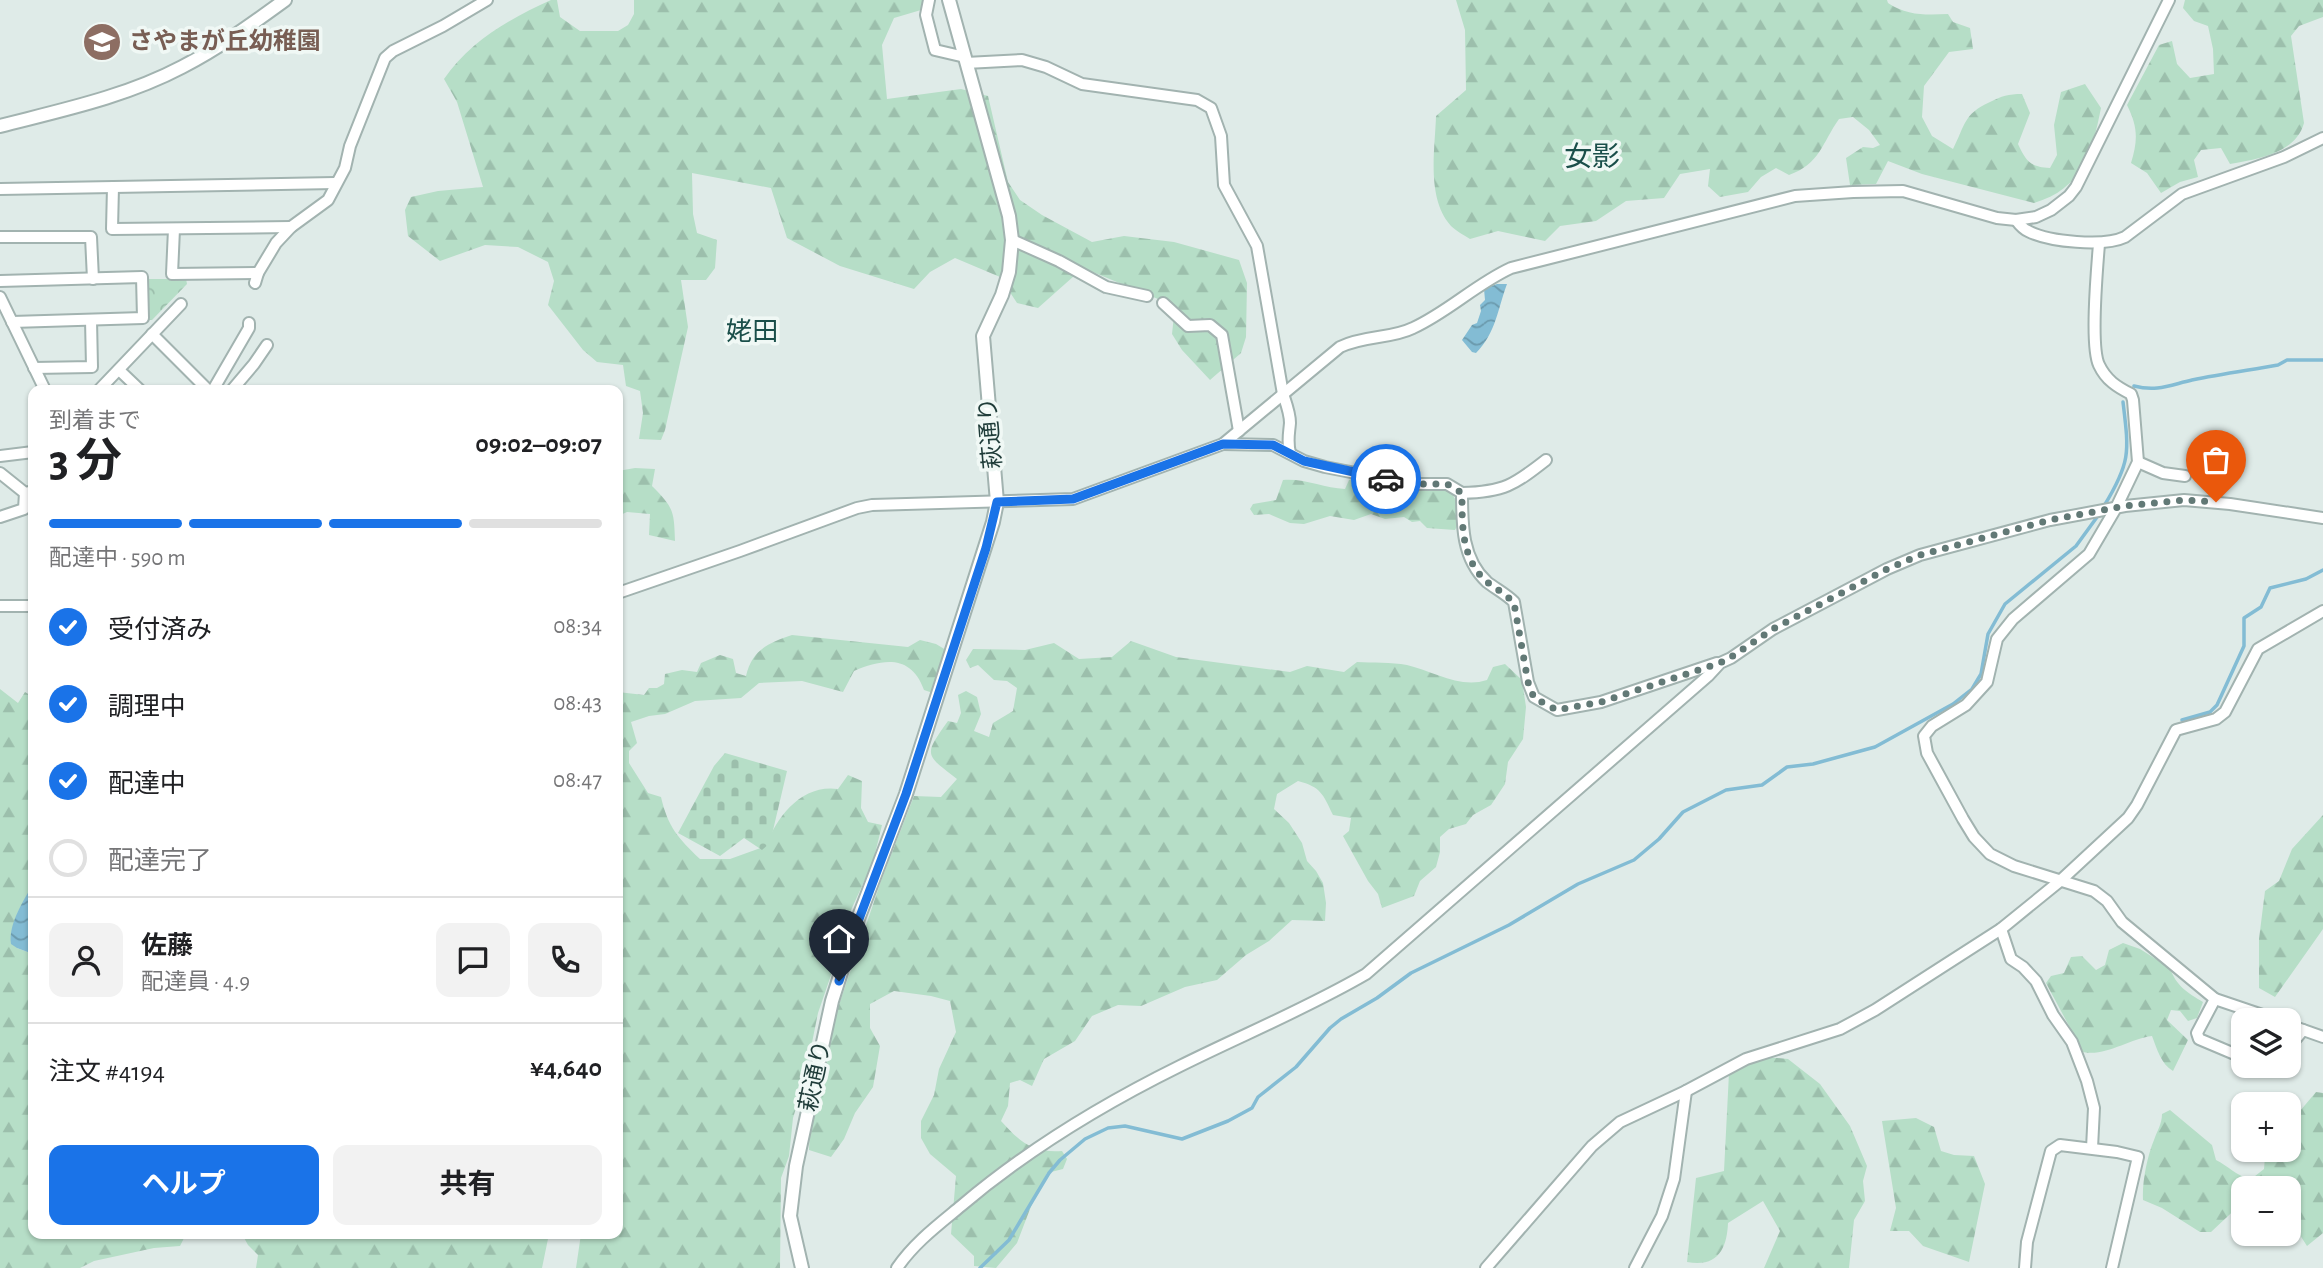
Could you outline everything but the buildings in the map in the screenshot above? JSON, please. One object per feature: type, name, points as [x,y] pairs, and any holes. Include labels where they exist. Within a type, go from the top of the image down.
[{"type":"street","points":[[0,126],[81,106],[171,72],[232,38],[285,0]]},
{"type":"street","points":[[174,229],[172,274],[256,278],[276,243],[291,227],[328,200],[345,168],[350,146],[386,58],[393,51],[487,0]]},
{"type":"street","points":[[929,0],[926,15],[935,50],[965,60],[1022,60],[1046,67],[1082,84],[1197,100],[1211,108],[1220,135],[1224,185],[1257,246],[1283,394],[1288,408],[1290,423],[1286,439],[1290,453]]},
{"type":"street","name":"萩通り","points":[[803,1268],[790,1216],[796,1166],[832,1002],[859,919],[906,794],[986,548],[997,502],[983,336],[1002,295],[1009,272],[1012,240],[1009,216],[949,0]]},
{"type":"street","points":[[623,591],[857,508],[872,505],[1073,499],[1223,444],[1340,347],[1355,340],[1412,329],[1489,278],[1511,268],[1795,196],[1853,191],[1903,191],[1997,218],[2015,220],[2036,217],[2069,196],[2076,187],[2169,0]]},
{"type":"street","points":[[2015,220],[2025,230],[2037,235],[2099,244],[2115,242],[2182,194],[2284,158],[2323,138]]},
{"type":"street","points":[[0,189],[335,184]]},
{"type":"street","points":[[113,187],[113,229],[291,227]]},
{"type":"street","points":[[0,237],[91,237],[93,279]]},
{"type":"street","points":[[1012,240],[1059,261],[1105,287],[1147,296]]},
{"type":"street","points":[[2099,244],[2095,356],[2106,376],[2118,389],[2131,394],[2138,462],[2090,554],[2004,629],[1994,648],[1987,682],[1966,705],[1932,726],[1924,736],[1927,753],[1974,837],[1990,854],[2014,866],[2094,891],[2107,901],[2122,922],[2215,999],[2242,1008]]},
{"type":"street","points":[[0,281],[142,277],[143,318],[12,321]]},
{"type":"street","points":[[0,297],[42,385]]},
{"type":"street","points":[[1163,303],[1188,326],[1210,325],[1222,335],[1238,431]]},
{"type":"street","points":[[104,385],[181,304]]},
{"type":"street","points":[[34,368],[92,367],[92,320]]},
{"type":"street","points":[[213,385],[249,328],[249,323]]},
{"type":"street","points":[[152,334],[205,385]]},
{"type":"street","points":[[236,385],[267,345]]},
{"type":"street","points":[[118,370],[134,385]]},
{"type":"street","points":[[1273,445],[1286,439]]},
{"type":"street","points":[[1223,444],[1273,445],[1304,461],[1325,467],[1412,484],[1447,484],[1462,493],[1491,492],[1518,482],[1546,460]]},
{"type":"street","points":[[0,456],[28,453]]},
{"type":"street","points":[[2138,462],[2173,476],[2185,476]]},
{"type":"street","points":[[0,473],[28,491]]},
{"type":"street","points":[[1462,493],[1462,524],[1473,566],[1514,603],[1528,682],[1534,698],[1557,710],[1601,702],[1720,663],[1773,629],[1887,569],[1920,555],[2050,520],[2116,508],[2184,500],[2323,517]]},
{"type":"street","points":[[0,517],[23,509],[28,495]]},
{"type":"street","points":[[0,606],[28,606]]},
{"type":"street","points":[[1486,1268],[1554,1188],[1606,1133],[1620,1122],[1746,1059],[1840,1029],[1875,1010],[2001,929],[2060,881],[2128,818],[2176,730],[2216,719],[2225,712],[2258,649],[2323,611]]},
{"type":"street","points":[[897,1268],[908,1252],[998,1175],[1083,1120],[1180,1066],[1330,995],[1366,974],[1720,663]]},
{"type":"street","points":[[2001,929],[2011,959],[2023,967],[2036,982],[2053,1015],[2072,1042],[2094,1108],[2092,1148]]},
{"type":"street","points":[[2215,999],[2197,1033],[2199,1039],[2231,1053]]},
{"type":"street","points":[[2301,1032],[2303,1030],[2323,1037]]},
{"type":"street","points":[[1635,1268],[1662,1216],[1674,1179],[1686,1091]]},
{"type":"street","points":[[2025,1268],[2027,1242],[2051,1151],[2060,1145],[2138,1157],[2112,1268]]},
{"type":"green space","points":[[551,0],[557,0],[560,17],[580,31],[618,31],[628,25],[634,14],[634,0],[924,0],[921,10],[894,18],[882,45],[887,99],[961,89],[988,96],[1008,182],[1020,200],[1092,242],[1124,236],[1174,242],[1239,260],[1247,283],[1246,337],[1241,353],[1210,380],[1182,350],[1172,334],[1175,306],[1083,268],[1038,308],[1017,303],[1000,277],[955,258],[930,272],[914,289],[840,266],[787,238],[771,188],[692,173],[693,214],[697,233],[717,240],[715,268],[706,280],[681,280],[688,327],[665,430],[661,440],[639,439],[643,413],[640,391],[626,386],[623,365],[597,362],[583,350],[548,305],[554,281],[548,262],[518,247],[485,245],[440,261],[408,236],[405,210],[411,197],[438,191],[483,187],[457,102],[444,79],[466,53],[492,32]]},
{"type":"green space","points":[[1456,0],[1887,0],[1895,7],[1910,12],[1948,14],[1953,22],[1970,28],[1973,49],[1949,52],[1924,86],[1922,117],[1932,136],[1953,149],[1966,121],[1975,111],[2002,97],[2022,94],[2030,113],[2018,144],[2030,162],[2050,168],[2057,155],[2054,125],[2061,92],[2085,84],[2101,108],[2089,154],[2074,179],[2050,197],[2034,203],[1922,174],[1888,161],[1876,184],[1850,185],[1846,158],[1863,147],[1873,148],[1880,145],[1869,130],[1853,117],[1839,119],[1808,165],[1789,175],[1776,168],[1761,177],[1748,192],[1720,197],[1708,186],[1710,169],[1680,174],[1664,198],[1626,201],[1596,221],[1560,226],[1545,241],[1498,231],[1470,239],[1453,228],[1443,215],[1435,188],[1434,173],[1436,116],[1466,90],[1465,30]]},
{"type":"green space","points":[[2185,0],[2323,0],[2323,17],[2299,26],[2291,36],[2304,123],[2293,141],[2274,153],[2230,164],[2221,148],[2201,150],[2194,160],[2198,177],[2180,182],[2161,193],[2147,173],[2131,163],[2136,134],[2127,105],[2159,45],[2172,41],[2177,64],[2190,78],[2214,74],[2213,49],[2208,26],[2194,21],[2183,8]]},
{"type":"green space","points":[[146,279],[186,279],[187,284],[152,320],[146,320]]},
{"type":"green space","points":[[655,469],[652,486],[671,510],[675,541],[649,535],[650,514],[623,514],[623,470]]},
{"type":"green space","points":[[1354,478],[1384,484],[1446,488],[1454,496],[1459,514],[1455,530],[1427,528],[1420,521],[1412,522],[1404,517],[1385,519],[1371,514],[1354,520],[1330,516],[1304,524],[1290,523],[1269,514],[1254,515],[1250,509],[1253,504],[1276,500],[1283,480],[1299,480],[1345,489],[1349,480]]},
{"type":"green space","points":[[792,635],[908,647],[920,640],[946,650],[946,660],[933,693],[924,690],[912,670],[895,662],[885,662],[854,671],[843,692],[802,681],[759,683],[741,698],[695,701],[665,714],[631,722],[637,743],[629,751],[629,763],[648,793],[661,797],[675,831],[700,859],[730,859],[766,846],[784,813],[793,804],[813,792],[838,789],[848,775],[862,781],[861,808],[868,822],[882,825],[873,862],[846,921],[841,946],[818,1013],[804,1082],[793,1118],[789,1156],[781,1178],[780,1268],[576,1268],[580,1239],[623,1239],[623,693],[644,695],[649,688],[664,684],[665,674],[682,670],[697,672],[701,663],[720,655],[733,659],[736,673],[746,676],[757,654],[776,641]]},
{"type":"green space","points":[[1131,641],[1176,657],[1290,672],[1307,666],[1344,672],[1357,662],[1388,663],[1407,665],[1457,681],[1477,682],[1487,680],[1493,667],[1505,664],[1522,680],[1526,707],[1523,739],[1508,762],[1505,784],[1491,805],[1473,815],[1466,824],[1449,829],[1440,837],[1436,867],[1420,881],[1414,896],[1382,908],[1378,894],[1343,836],[1349,831],[1351,818],[1333,815],[1320,792],[1306,783],[1298,781],[1277,794],[1274,809],[1289,823],[1302,843],[1307,861],[1323,883],[1325,921],[1292,920],[1217,980],[1185,987],[1141,1006],[1118,1005],[1092,1016],[1075,1041],[1044,1059],[1032,1086],[1020,1080],[1010,1083],[1008,1106],[1001,1121],[1027,1145],[1042,1150],[1062,1151],[1067,1159],[1063,1169],[1047,1173],[1017,1243],[996,1268],[974,1266],[974,1256],[951,1234],[956,1176],[930,1154],[921,1138],[921,1121],[934,1095],[939,1069],[956,1032],[950,1001],[894,991],[870,1004],[870,1028],[880,1046],[873,1087],[831,1157],[809,1150],[810,1127],[818,1101],[823,1060],[829,1048],[828,1037],[881,881],[914,796],[941,797],[957,779],[933,759],[931,748],[948,721],[957,723],[961,713],[958,695],[966,691],[977,697],[981,714],[974,731],[989,737],[993,723],[1013,711],[1017,688],[1007,681],[994,680],[978,665],[970,668],[966,660],[973,649],[1025,650],[1054,643],[1079,659],[1112,657]]},
{"type":"green space","points":[[0,689],[18,703],[25,692],[28,694],[28,893],[17,914],[17,948],[28,952],[28,1239],[184,1239],[180,1246],[154,1248],[94,1261],[80,1268],[0,1268]]},
{"type":"green space","points":[[725,753],[787,771],[770,843],[762,850],[744,838],[720,856],[678,833],[714,766]]},
{"type":"green space","points":[[2323,815],[2323,929],[2275,997],[2259,988],[2259,939],[2265,891],[2279,881],[2292,849]]},
{"type":"green space","points":[[2123,943],[2140,949],[2170,968],[2179,984],[2203,1002],[2197,1018],[2188,1021],[2180,1011],[2171,1010],[2167,1020],[2188,1040],[2173,1071],[2162,1060],[2152,1036],[2100,1052],[2083,1052],[2046,983],[2051,976],[2064,973],[2071,957],[2082,956],[2096,970],[2105,965],[2109,950]]},
{"type":"green space","points":[[1766,1057],[1788,1059],[1820,1084],[1850,1126],[1867,1166],[1863,1181],[1865,1201],[1854,1220],[1849,1268],[1764,1268],[1780,1231],[1763,1201],[1728,1223],[1726,1240],[1714,1259],[1698,1263],[1687,1262],[1696,1178],[1724,1171],[1729,1073]]},
{"type":"green space","points":[[2316,1092],[2323,1093],[2323,1233],[2307,1246],[2301,1237],[2301,1176],[2255,1176],[2264,1169],[2265,1162],[2301,1162],[2301,1110]]},
{"type":"green space","points":[[2170,1110],[2212,1145],[2216,1160],[2242,1176],[2231,1176],[2231,1213],[2211,1232],[2200,1232],[2162,1208],[2143,1200],[2143,1185],[2151,1147],[2162,1114]]},
{"type":"green space","points":[[1916,1118],[1934,1127],[1941,1151],[1974,1156],[1985,1184],[1969,1262],[1923,1246],[1909,1231],[1890,1231],[1896,1208],[1882,1121]]},
{"type":"green space","points":[[245,1239],[548,1239],[542,1268],[256,1268],[258,1255]]},
{"type":"water","points":[[1497,284],[1507,284],[1496,320],[1483,345],[1476,353],[1472,352],[1462,340],[1472,325],[1477,323],[1480,305],[1485,300],[1484,289]]},
{"type":"water","points":[[28,893],[28,952],[11,944],[12,928]]},
{"type":"waterway","points":[[2134,386],[2157,388],[2278,365],[2287,360],[2323,360]]},
{"type":"waterway","points":[[2104,506],[2119,478],[2126,456],[2123,402]]},
{"type":"waterway","points":[[980,1268],[1009,1240],[1049,1173],[1085,1139],[1108,1128],[1125,1126],[1182,1139],[1228,1121],[1252,1108],[1258,1097],[1296,1067],[1341,1019],[1377,998],[1411,973],[1509,925],[1578,884],[1634,860],[1659,839],[1683,812],[1726,790],[1762,785],[1787,767],[1813,764],[1875,747],[1953,704],[1972,689],[1981,674],[1988,634],[2005,604],[2076,546],[2100,513]]},
{"type":"waterway","points":[[2182,720],[2210,712],[2217,705],[2244,646],[2244,618],[2261,607],[2270,588],[2306,579],[2323,570]]},
{"type":"way so far","points":[[1386,479],[1412,484],[1447,484],[1462,493],[1462,524],[1473,566],[1514,603],[1528,682],[1534,698],[1557,710],[1601,702],[1720,663],[1773,629],[1887,569],[1920,555],[2050,520],[2125,506],[2184,500],[2216,502]]},
{"type":"place","name":"さやまが丘幼稚園","points":[[102,42]]},
{"type":"district","name":"女影","points":[[1592,158]]},
{"type":"district","name":"姥田","points":[[752,332]]},
{"type":"route","points":[[839,981],[906,794],[986,548],[997,502],[1073,499],[1223,444],[1273,445],[1304,461],[1386,479]]}]
